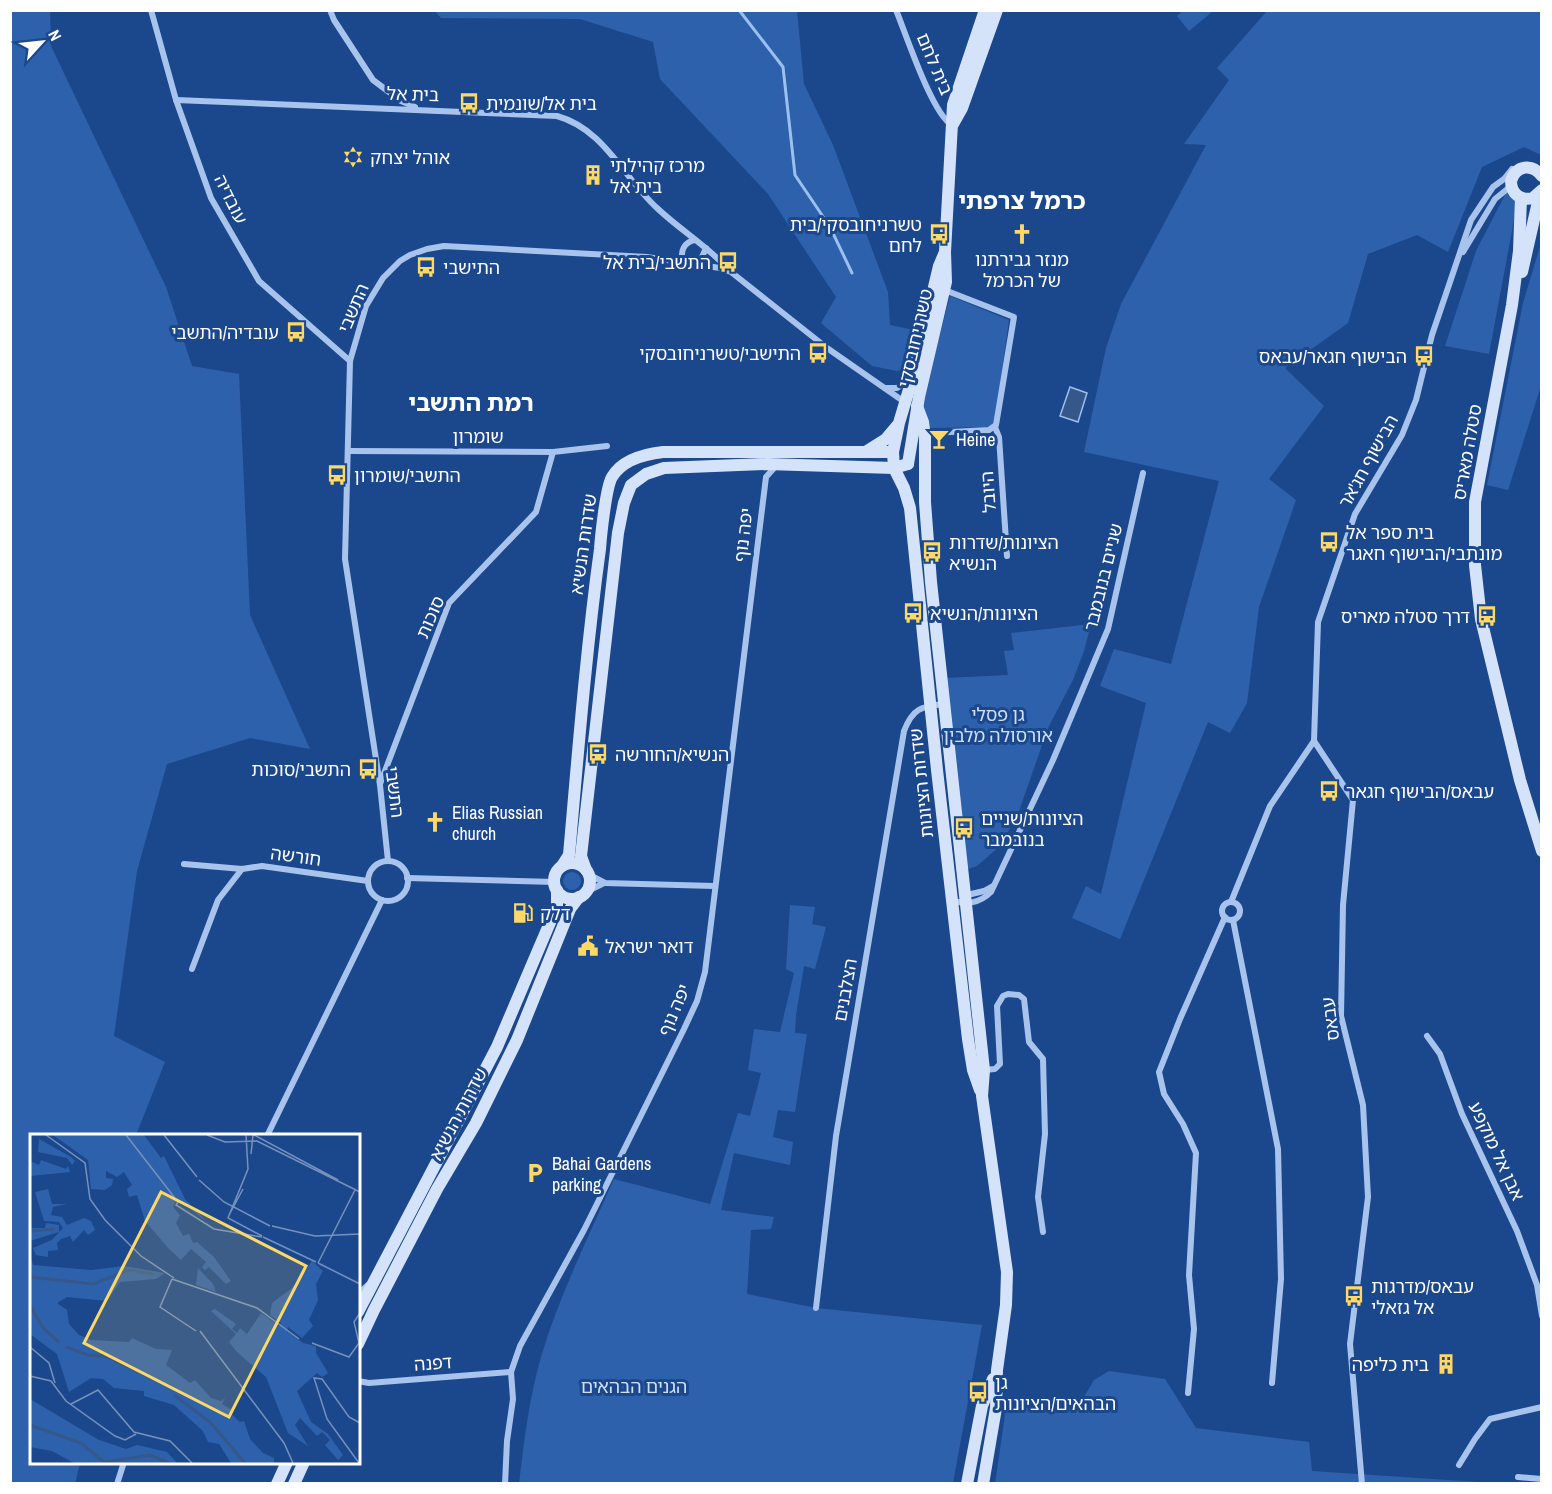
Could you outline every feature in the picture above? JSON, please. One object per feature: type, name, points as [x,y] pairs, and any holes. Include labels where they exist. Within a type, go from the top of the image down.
[{"type":"street","name":"עובדיה","points":[[151,10],[176,100],[211,198],[258,281],[350,361]]},
{"type":"street","points":[[330,10],[373,81],[401,101],[418,109]]},
{"type":"street","name":"בית לחם","points":[[896,10],[933,102],[943,118],[952,125]]},
{"type":"street","name":"טשרניחובסקי","points":[[894,468],[893,452],[899,423],[911,404],[939,291],[939,266],[945,252],[953,105],[985,10]]},
{"type":"street","name":"טשרניחובסקי","points":[[952,125],[962,108],[997,10]]},
{"type":"street","name":"בית אל","points":[[176,100],[557,116],[587,130],[601,142],[644,195],[730,272]]},
{"type":"street","name":"הבישוף חג'אר","points":[[1314,741],[1318,622],[1355,514],[1402,435],[1416,400],[1432,335],[1471,220],[1490,191],[1515,166],[1519,164],[1536,168]]},
{"type":"street","points":[[1536,168],[1519,169],[1515,172],[1511,186],[1521,198],[1529,199],[1541,191]]},
{"type":"street","name":"הבישוף חג'אר","points":[[1454,268],[1495,199],[1511,186]]},
{"type":"street","name":"סטלה מאריס","points":[[1512,305],[1527,257],[1541,191]]},
{"type":"street","name":"סטלה מאריס","points":[[1521,198],[1519,251],[1512,305],[1475,502],[1475,565],[1481,619],[1520,780],[1542,851]]},
{"type":"street","points":[[684,262],[681,255],[683,248],[688,242],[695,240]]},
{"type":"street","name":"התשבי","points":[[388,861],[380,785],[345,560],[350,361],[366,306],[383,278],[400,261],[428,249],[444,246],[647,257],[730,272],[827,348],[882,388],[911,404]]},
{"type":"street","points":[[694,264],[702,257],[705,248]]},
{"type":"street","points":[[925,438],[931,433],[989,430],[994,427],[998,421],[1014,317],[939,291]]},
{"type":"street","name":"טשרניחובסקי","points":[[925,502],[923,422],[911,404],[913,376],[939,291]]},
{"type":"street","points":[[882,388],[897,387],[913,376]]},
{"type":"street","points":[[908,464],[911,404]]},
{"type":"street","points":[[863,452],[886,439],[899,423]]},
{"type":"street","name":"היובל","points":[[994,427],[999,437],[1007,556]]},
{"type":"street","name":"שומרון","points":[[349,451],[553,452],[607,446]]},
{"type":"street","name":"סוכות","points":[[380,785],[449,603],[536,512],[553,452]]},
{"type":"street","name":"שדרות הנשיא","points":[[562,866],[569,855],[591,610],[610,480],[615,472],[630,461],[663,452],[893,452]]},
{"type":"street","points":[[893,452],[908,464],[925,502]]},
{"type":"street","points":[[755,464],[762,469],[766,477],[780,464]]},
{"type":"street","name":"שדרות הנשיא","points":[[587,872],[581,856],[606,623],[618,533],[631,485],[655,470],[755,464],[894,468],[908,464]]},
{"type":"street","name":"שדרות הציונות","points":[[894,468],[904,488],[910,508],[966,899],[984,1070],[982,1096]]},
{"type":"street","name":"שניים בנובמבר","points":[[966,899],[996,884],[1053,760],[1108,628],[1143,472]]},
{"type":"street","name":"יפה נוף","points":[[505,1484],[507,1441],[513,1399],[511,1372],[520,1346],[584,1230],[697,1001],[708,956],[714,886],[766,477]]},
{"type":"street","name":"שדרות הציונות","points":[[925,502],[952,901],[969,1049],[982,1096],[1007,1272],[1006,1305],[997,1370],[996,1408],[983,1484]]},
{"type":"street","name":"הצלבנים","points":[[816,1308],[836,1137],[904,730],[915,712],[937,705]]},
{"type":"street","points":[[1233,920],[1225,917],[1222,912],[1223,906],[1231,902],[1270,806],[1314,741]]},
{"type":"street","name":"עבאס","points":[[1314,741],[1353,800],[1343,905],[1341,1017],[1363,1104],[1368,1197],[1350,1344],[1362,1484]]},
{"type":"street","points":[[388,861],[403,868],[407,878],[405,891],[388,901],[372,893],[368,881],[376,865],[388,861]]},
{"type":"street","name":"חורשה","points":[[184,864],[242,869],[262,866],[368,881]]},
{"type":"street","points":[[556,886],[556,873],[562,866],[574,864],[604,883]]},
{"type":"street","points":[[192,969],[218,900],[242,869]]},
{"type":"street","points":[[583,895],[590,883],[587,872]]},
{"type":"street","points":[[407,878],[556,886],[569,898],[583,895],[604,883],[714,886]]},
{"type":"street","name":"שדרות הנשיא","points":[[360,1308],[463,1116],[497,1047],[557,906],[556,886]]},
{"type":"street","name":"שדרות הנשיא","points":[[360,1340],[437,1189],[476,1123],[514,1047],[570,909],[583,895]]},
{"type":"street","points":[[952,901],[966,899]]},
{"type":"street","points":[[268,1134],[382,900]]},
{"type":"street","points":[[1231,902],[1237,904],[1240,910],[1238,916],[1233,920]]},
{"type":"street","points":[[1188,1393],[1194,1329],[1189,1275],[1196,1153],[1183,1124],[1164,1094],[1159,1072],[1225,917]]},
{"type":"street","points":[[1233,920],[1278,1149],[1281,1279],[1272,1383]]},
{"type":"street","points":[[984,1070],[995,1069],[1000,1064],[997,1006],[999,1000],[1008,994],[1019,995],[1024,999],[1029,1042],[1043,1059],[1045,1134],[1038,1197],[1043,1232]]},
{"type":"street","name":"אבן אל מוקפע","points":[[1427,1036],[1440,1054],[1462,1114],[1517,1231],[1537,1285],[1542,1316]]},
{"type":"street","points":[[360,1292],[374,1282]]},
{"type":"street","points":[[360,1312],[374,1310]]},
{"type":"street","name":"שדרות הציונות","points":[[967,1484],[982,1406],[997,1370]]},
{"type":"street","name":"דפנה","points":[[360,1381],[369,1383],[511,1372]]},
{"type":"street","points":[[1459,1465],[1490,1419],[1542,1407]]},
{"type":"street","points":[[117,1484],[123,1464]]},
{"type":"street","points":[[277,1484],[286,1464]]},
{"type":"street","points":[[294,1484],[303,1464]]},
{"type":"street","points":[[1518,1477],[1542,1479]]},
{"type":"green space","points":[[10,11],[50,11],[51,46],[166,287],[192,366],[239,374],[250,615],[310,749],[250,738],[167,764],[137,871],[114,1036],[165,1062],[136,1134],[30,1134],[30,1464],[80,1464],[75,1484],[10,1483]]},
{"type":"green space","points":[[435,11],[797,11],[804,84],[833,145],[888,292],[890,325],[918,331],[911,368],[897,371],[872,366],[821,323],[836,297],[768,194],[660,79],[653,42],[580,19],[441,18]]},
{"type":"green space","points":[[1183,11],[1213,11],[1189,31],[1177,16]]},
{"type":"green space","points":[[1267,11],[1541,11],[1541,155],[1524,147],[1482,167],[1448,252],[1417,235],[1368,254],[1348,323],[1285,368],[1324,406],[1269,479],[1296,500],[1259,607],[1247,703],[1230,733],[1208,722],[1120,939],[1072,918],[1086,886],[1101,894],[1146,703],[1100,686],[1114,649],[1171,664],[1219,481],[1084,452],[1106,348],[1121,304],[1206,145],[1184,144],[1229,80],[1217,68]]},
{"type":"green space","points":[[1506,193],[1514,193],[1517,204],[1489,354],[1445,346],[1476,251]]},
{"type":"green space","points":[[1541,243],[1541,386],[1508,490],[1487,485],[1523,303]]},
{"type":"green space","points":[[950,296],[1009,320],[995,422],[991,426],[927,428],[922,402]]},
{"type":"green space","name":"גן פסלי אורסולה מלבין","points":[[1091,624],[1073,680],[1048,728],[1018,814],[1000,846],[977,866],[968,869],[945,678],[1008,675],[1004,651],[1014,650],[1011,633]]},
{"type":"green space","points":[[568,872],[576,872],[581,877],[579,888],[568,890],[563,885],[563,877]]},
{"type":"green space","name":"הגנים הבהאים","points":[[790,905],[815,907],[812,924],[826,927],[815,969],[804,966],[795,1033],[807,1034],[795,1112],[778,1110],[773,1137],[793,1142],[790,1165],[734,1153],[721,1210],[774,1217],[771,1229],[751,1230],[747,1294],[816,1308],[982,1325],[953,1483],[519,1484],[530,1404],[548,1334],[565,1289],[614,1179],[710,1204],[738,1113],[750,1116],[761,1073],[748,1070],[754,1029],[780,1032],[794,973],[786,969]]},
{"type":"green space","points":[[1109,1371],[1165,1379],[1196,1428],[1309,1442],[1312,1471],[1493,1483],[995,1484],[1007,1401],[1078,1407],[1094,1380]]},
{"type":"shaded area","points":[[1070,387],[1087,393],[1078,422],[1060,416]]},
{"type":"waterway","points":[[739,10],[783,67],[795,175],[830,227],[852,273]]},
{"type":"place","name":"בית אל/שונמית","points":[[469,103]]},
{"type":"place","name":"אוהל יצחק","points":[[353,157]]},
{"type":"place","name":"מרכז קהילתי בית אל","points":[[593,175]]},
{"type":"place","name":"טשרניחובסקי/בית לחם","points":[[939,234]]},
{"type":"place","name":"מנזר גבירתנו של הכרמל","points":[[1022,234]]},
{"type":"place","name":"התשבי/בית אל","points":[[728,262]]},
{"type":"place","name":"התישבי","points":[[426,267]]},
{"type":"place","name":"עובדיה/התשבי","points":[[296,332]]},
{"type":"place","name":"התישבי/טשרניחובסקי","points":[[818,353]]},
{"type":"place","name":"הבישוף חגאר/עבאס","points":[[1424,356]]},
{"type":"place","name":"Heine","points":[[939,439]]},
{"type":"place","name":"התשבי/שומרון","points":[[337,475]]},
{"type":"place","name":"בית ספר אל מונתבי/הבישוף חאגר","points":[[1329,542]]},
{"type":"place","name":"הציונות/שדרות הנשיא","points":[[932,552]]},
{"type":"place","name":"הציונות/הנשיא","points":[[913,613]]},
{"type":"place","name":"דרך סטלה מאריס","points":[[1487,616]]},
{"type":"place","name":"הנשיא/החורשה","points":[[598,754]]},
{"type":"place","name":"התשבי/סוכות","points":[[368,769]]},
{"type":"place","name":"עבאס/הבישוף חגאר","points":[[1329,791]]},
{"type":"place","name":"Elias Russian church","points":[[435,822]]},
{"type":"place","name":"הציונות/שניים בנובמבר","points":[[964,828]]},
{"type":"place","name":"דלק","points":[[523,913]]},
{"type":"place","name":"דואר ישראל","points":[[588,946]]},
{"type":"place","name":"Bahai Gardens parking","points":[[535,1173]]},
{"type":"place","name":"עבאס/מדרגות אל גזאלי","points":[[1354,1296]]},
{"type":"place","name":"בית כליפה","points":[[1446,1364]]},
{"type":"place","name":"גן הבהאים/הציונות","points":[[978,1392]]},
{"type":"district","name":"כרמל צרפתי","points":[[1022,200]]},
{"type":"district","name":"רמת התשבי","points":[[471,402]]}]
